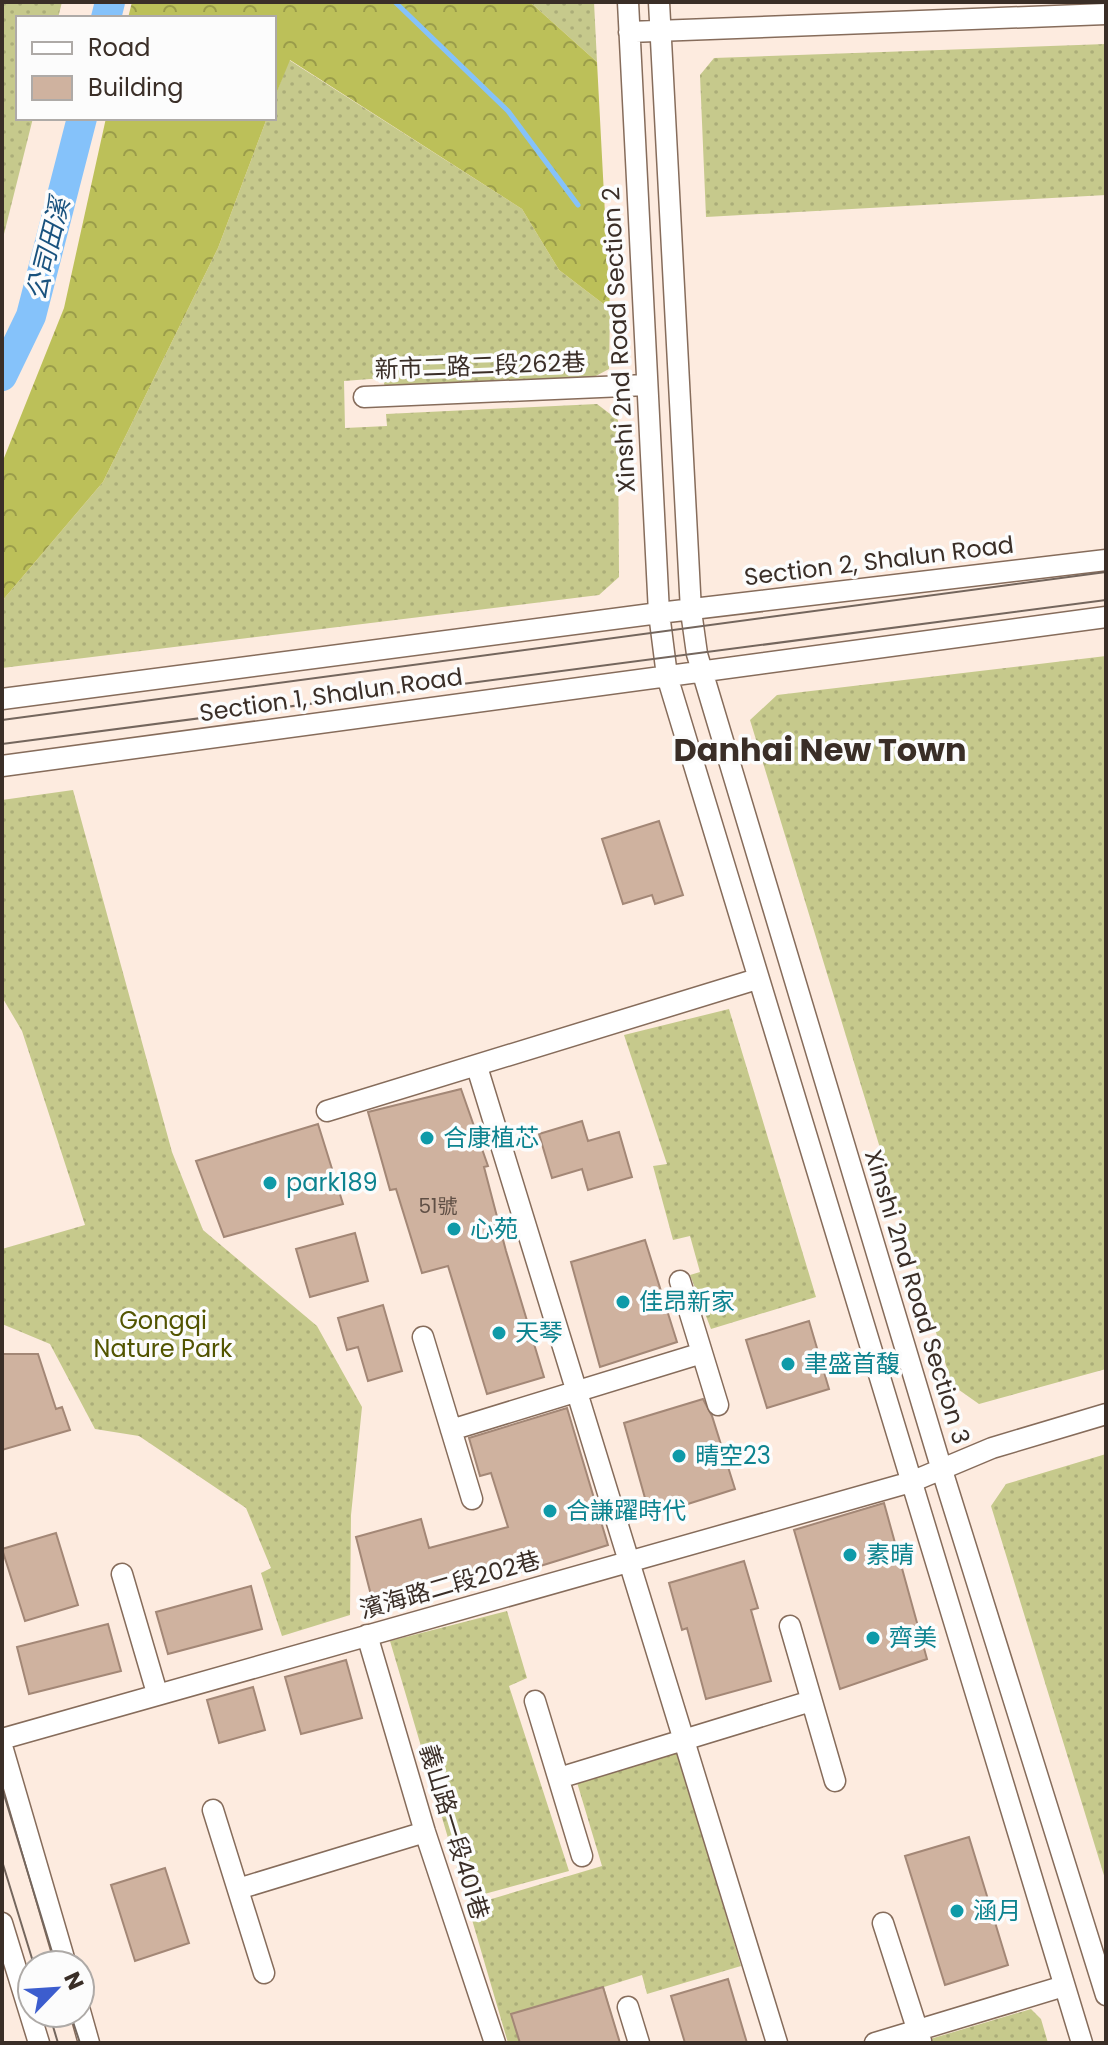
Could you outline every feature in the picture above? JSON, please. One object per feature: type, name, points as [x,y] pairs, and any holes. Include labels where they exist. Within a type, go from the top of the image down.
[{"type":"street","name":"Xinshi 2nd Road Section 2","points":[[628,2],[659,613],[667,676]]},
{"type":"street","points":[[659,2],[691,611]]},
{"type":"street","points":[[629,32],[1106,14]]},
{"type":"street","name":"新市二路二段262巷","points":[[364,397],[647,385]]},
{"type":"street","name":"Section 2, Shalun Road","points":[[659,613],[1106,560]]},
{"type":"street","name":"Xinshi 2nd Road Section 3","points":[[691,611],[703,674],[941,1467],[1106,1995]]},
{"type":"street","name":"Section 1, Shalun Road","points":[[2,699],[659,613]]},
{"type":"street","points":[[1082,2043],[667,676],[703,674],[1106,617]]},
{"type":"street","name":"Section 1, Shalun Road","points":[[2,766],[667,676]]},
{"type":"street","points":[[327,1111],[757,979]]},
{"type":"street","points":[[477,1067],[632,1561],[777,2043]]},
{"type":"street","points":[[680,1281],[718,1405]]},
{"type":"street","points":[[423,1337],[472,1499]]},
{"type":"street","points":[[451,1430],[702,1353]]},
{"type":"street","name":"濱海路二段202巷","points":[[2,1739],[911,1482],[992,1448],[1106,1414]]},
{"type":"street","points":[[122,1574],[157,1693]]},
{"type":"street","points":[[790,1626],[835,1781]]},
{"type":"street","name":"義山路一段401巷","points":[[367,1635],[425,1832],[495,2043]]},
{"type":"street","points":[[535,1701],[582,1856]]},
{"type":"street","points":[[559,1778],[811,1701]]},
{"type":"street","points":[[2,1746],[61,1949]]},
{"type":"street","points":[[213,1810],[264,1973]]},
{"type":"street","points":[[238,1889],[425,1832]]},
{"type":"street","points":[[2,1923],[39,2043]]},
{"type":"street","points":[[883,1923],[920,2036]]},
{"type":"street","points":[[875,2043],[920,2036],[1064,1986]]},
{"type":"street","points":[[628,2007],[639,2043]]},
{"type":"green space","points":[[2,2],[62,2],[58,16],[16,16],[16,120],[32,120],[2,242]]},
{"type":"green space","points":[[132,2],[530,2],[597,62],[610,309],[559,270],[522,209],[290,60],[276,94],[276,16],[128,16]]},
{"type":"green space","points":[[530,2],[594,2],[597,62]]},
{"type":"green space","points":[[1106,44],[1106,195],[706,217],[700,75],[714,58]]},
{"type":"green space","points":[[289,60],[522,209],[559,270],[610,309],[609,369],[592,378],[385,388],[383,378],[344,381],[345,428],[387,426],[386,414],[597,404],[618,420],[619,577],[599,595],[2,668],[2,601],[103,482],[218,248],[266,120],[276,120],[276,94]]},
{"type":"green space","points":[[106,120],[266,120],[218,248],[103,482],[2,601],[2,463],[64,308]]},
{"type":"green space","points":[[1106,656],[1106,1369],[979,1404],[952,1385],[750,720],[777,695]]},
{"type":"green space","name":"Gongqi Nature Park","points":[[73,790],[172,1152],[203,1230],[317,1326],[362,1407],[351,1515],[350,1615],[282,1636],[261,1573],[271,1568],[246,1508],[139,1436],[95,1429],[50,1344],[2,1324],[2,1249],[85,1225],[22,1031],[2,997],[2,800]]},
{"type":"green space","points":[[729,1009],[816,1297],[711,1329],[690,1275],[700,1272],[690,1236],[673,1240],[653,1166],[667,1164],[624,1035]]},
{"type":"green space","points":[[1106,1454],[1106,1882],[991,1506],[1006,1484]]},
{"type":"green space","points":[[507,1611],[527,1678],[509,1686],[569,1871],[466,1899],[390,1641]]},
{"type":"green space","points":[[677,1749],[741,1966],[647,1994],[642,1975],[604,1987],[620,2043],[508,2043],[468,1906],[602,1866],[576,1779]]},
{"type":"green space","points":[[1031,2009],[1041,2019],[1048,2043],[931,2043],[930,2039]]},
{"type":"building","points":[[659,821],[683,895],[655,904],[652,895],[623,904],[602,839]]},
{"type":"building","points":[[461,1089],[488,1166],[484,1167],[506,1251],[544,1377],[487,1394],[448,1266],[422,1273],[396,1189],[390,1190],[368,1112]]},
{"type":"building","points":[[582,1121],[588,1141],[619,1132],[632,1177],[588,1190],[582,1169],[552,1178],[539,1134]]},
{"type":"building","name":"park189","points":[[318,1124],[343,1204],[224,1237],[196,1161]]},
{"type":"building","points":[[355,1233],[368,1281],[310,1297],[296,1249]]},
{"type":"building","name":"佳昂新家","points":[[645,1240],[677,1342],[600,1367],[571,1262]]},
{"type":"building","points":[[383,1305],[402,1371],[368,1381],[358,1347],[347,1350],[338,1318]]},
{"type":"building","name":"聿盛首馥","points":[[809,1321],[829,1389],[767,1408],[746,1340]]},
{"type":"building","points":[[2,1354],[38,1354],[56,1409],[62,1407],[70,1430],[2,1450]]},
{"type":"building","name":"晴空23","points":[[703,1399],[712,1416],[735,1489],[650,1516],[624,1423]]},
{"type":"building","name":"合謙躍時代","points":[[567,1408],[608,1545],[521,1572],[517,1559],[372,1599],[356,1537],[421,1519],[429,1548],[508,1527],[491,1473],[480,1476],[469,1438]]},
{"type":"building","points":[[884,1503],[927,1659],[840,1689],[794,1530]]},
{"type":"building","points":[[56,1533],[78,1605],[25,1621],[2,1549]]},
{"type":"building","points":[[744,1561],[758,1608],[751,1610],[771,1681],[706,1699],[687,1628],[682,1630],[669,1583]]},
{"type":"building","points":[[251,1586],[262,1629],[168,1654],[156,1612]]},
{"type":"building","points":[[108,1624],[121,1671],[29,1694],[17,1647]]},
{"type":"building","points":[[346,1660],[362,1718],[301,1734],[285,1677]]},
{"type":"building","points":[[253,1687],[265,1730],[219,1743],[207,1700]]},
{"type":"building","name":"涵月","points":[[969,1837],[1008,1965],[945,1985],[905,1856]]},
{"type":"building","points":[[165,1868],[189,1943],[135,1961],[111,1885]]},
{"type":"building","points":[[728,1979],[747,2043],[685,2043],[671,1996]]},
{"type":"building","points":[[603,1987],[620,2043],[520,2043],[511,2014]]},
{"type":"waterway","name":"公司田溪","points":[[106,16],[110,2]]},
{"type":"waterway","points":[[395,2],[508,111],[578,205]]},
{"type":"waterway","name":"公司田溪","points":[[2,376],[31,316],[81,120]]},
{"type":"tram line","points":[[2,720],[1106,572]]},
{"type":"tram line","points":[[2,744],[1106,600]]},
{"type":"tram line","points":[[2,1788],[51,1949]]},
{"type":"tram line","points":[[2,1861],[29,1949]]},
{"type":"tram line","points":[[54,2029],[58,2043]]},
{"type":"tram line","points":[[75,2029],[80,2043]]},
{"type":"place","name":"合康植芯","points":[[427,1138]]},
{"type":"place","name":"park189","points":[[270,1183]]},
{"type":"place","name":"心苑","points":[[454,1229]]},
{"type":"place","name":"佳昂新家","points":[[623,1302]]},
{"type":"place","name":"天琴","points":[[499,1333]]},
{"type":"place","name":"聿盛首馥","points":[[788,1364]]},
{"type":"place","name":"晴空23","points":[[679,1456]]},
{"type":"place","name":"合謙躍時代","points":[[550,1511]]},
{"type":"place","name":"素晴","points":[[850,1555]]},
{"type":"place","name":"齊美","points":[[873,1638]]},
{"type":"place","name":"涵月","points":[[957,1911]]},
{"type":"district","name":"Danhai New Town","points":[[820,750]]}]
